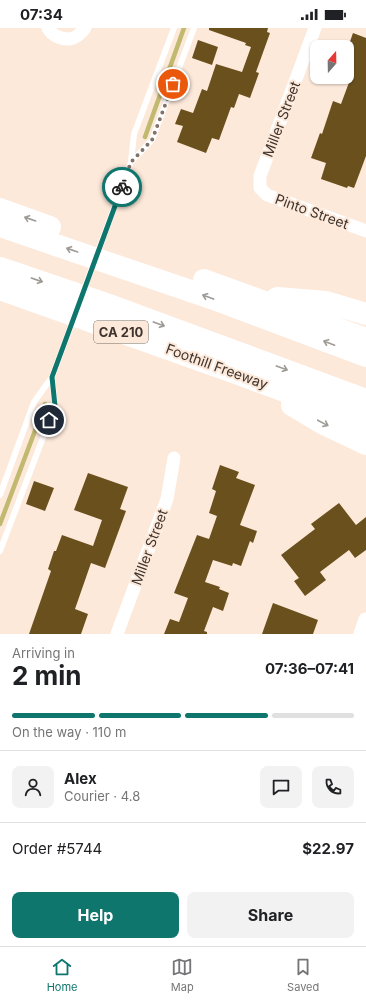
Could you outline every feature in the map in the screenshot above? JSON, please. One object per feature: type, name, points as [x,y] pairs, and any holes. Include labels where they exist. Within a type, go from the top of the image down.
[{"type":"highway","points":[[0,209],[252,296],[366,339]]},
{"type":"highway","points":[[0,226],[211,298],[366,356]]},
{"type":"highway","points":[[0,268],[112,306],[366,400]]},
{"type":"highway","name":"Foothill Freeway","points":[[0,289],[241,375],[366,422]]},
{"type":"highway","points":[[252,296],[326,302],[366,314]]},
{"type":"highway","points":[[241,375],[322,423],[366,444]]},
{"type":"street","points":[[48,28],[61,38],[73,38],[85,28]]},
{"type":"street","name":"Miller Street","points":[[260,188],[260,176],[315,28]]},
{"type":"street","name":"Pinto Street","points":[[260,188],[267,195],[366,231]]},
{"type":"street","name":"Miller Street","points":[[117,634],[167,499],[174,458]]},
{"type":"street","points":[[360,634],[365,619]]},
{"type":"lane","points":[[79,303],[131,162],[134,134],[174,28]]},
{"type":"lane","points":[[131,162],[152,140],[194,28]]},
{"type":"lane","points":[[0,495],[34,402],[52,377],[77,310]]},
{"type":"lane","points":[[0,551],[55,406],[52,377]]},
{"type":"building","points":[[209,28],[268,28],[267,32],[270,33],[256,72],[259,73],[250,98],[239,94],[234,108],[231,107],[219,140],[212,138],[206,153],[177,142],[183,126],[175,124],[181,109],[193,113],[202,89],[207,91],[216,64],[242,72],[251,47],[245,45],[246,43],[209,30]]},
{"type":"building","points":[[353,33],[366,38],[366,156],[354,188],[348,186],[347,188],[321,179],[326,163],[311,158],[320,133],[322,134],[333,101],[341,104],[348,84],[354,84],[354,40],[351,40]]},
{"type":"building","points":[[198,40],[218,47],[212,65],[192,58]]},
{"type":"building","points":[[220,465],[239,472],[236,478],[255,485],[240,525],[257,531],[253,543],[250,541],[241,566],[233,563],[232,566],[213,560],[205,582],[220,587],[219,589],[229,593],[223,611],[213,607],[204,631],[207,632],[207,634],[164,634],[170,619],[179,622],[188,598],[174,593],[197,535],[209,539],[217,516],[209,513],[216,491],[212,489]]},
{"type":"building","points":[[88,473],[128,487],[120,509],[126,511],[105,568],[91,563],[75,609],[88,614],[81,634],[29,634],[51,571],[48,569],[54,551],[56,551],[62,535],[93,546],[102,520],[74,510]]},
{"type":"building","points":[[34,481],[54,488],[45,511],[26,504]]},
{"type":"building","points":[[339,503],[356,525],[366,517],[366,550],[355,558],[349,550],[320,572],[326,580],[305,596],[294,581],[299,578],[281,555],[315,529],[311,524]]},
{"type":"building","points":[[273,603],[318,620],[313,634],[262,634]]},
{"type":"waterway","points":[[145,137],[184,28]]},
{"type":"waterway","points":[[0,524],[45,404]]},
{"type":"way so far","points":[[122,187],[131,162],[152,140],[173,84]]},
{"type":"route","points":[[49,420],[55,406],[52,377],[122,187]]}]
